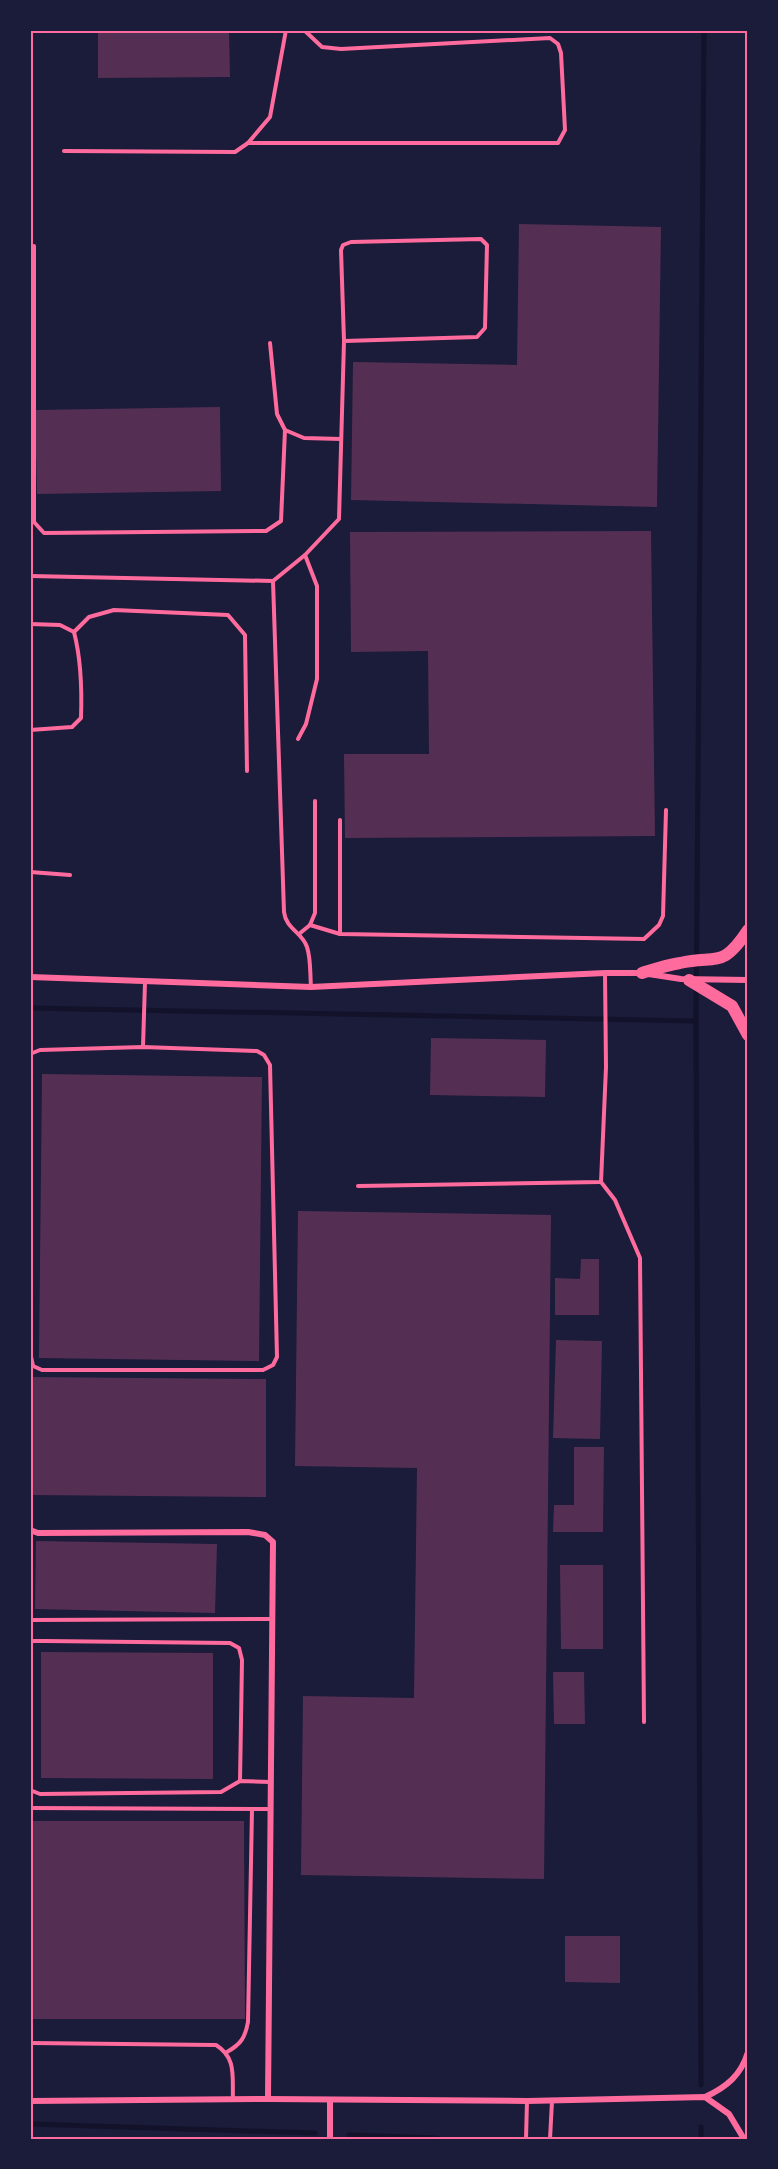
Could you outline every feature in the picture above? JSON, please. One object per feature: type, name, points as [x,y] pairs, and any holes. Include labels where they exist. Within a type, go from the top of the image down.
[{"type":"main road","points":[[642,973],[681,962],[718,960],[737,947],[748,930]]},
{"type":"main road","points":[[685,979],[717,994],[732,1006],[748,1035]]},
{"type":"street","points":[[30,977],[311,987],[605,973],[642,973],[685,979],[748,980]]},
{"type":"street","points":[[30,1530],[38,1533],[248,1532],[265,1535],[273,1542],[268,2099]]},
{"type":"street","points":[[30,2102],[233,2099],[527,2101],[705,2097],[732,2081],[743,2068],[748,2052]]},
{"type":"street","points":[[705,2097],[729,2114],[744,2139]]},
{"type":"street","points":[[330,2101],[330,2139]]},
{"type":"lane","points":[[64,151],[235,152],[248,143],[270,117],[286,30]]},
{"type":"lane","points":[[248,143],[558,143],[565,130],[561,53],[558,45],[550,38],[341,49],[322,47],[304,30]]},
{"type":"lane","points":[[30,576],[273,580],[305,555],[339,519],[344,341],[341,250],[343,245],[351,242],[482,239],[487,245],[485,328],[477,337],[344,341]]},
{"type":"lane","points":[[34,246],[34,522],[44,533],[266,531],[281,521],[285,430],[277,414],[270,343]]},
{"type":"lane","points":[[285,430],[304,438],[341,439]]},
{"type":"lane","points":[[297,739],[306,724],[317,680],[317,586],[305,555]]},
{"type":"lane","points":[[273,580],[284,912],[285,922],[299,934],[307,947],[311,987]]},
{"type":"lane","points":[[74,632],[89,617],[114,610],[228,615],[245,635],[247,771]]},
{"type":"lane","points":[[30,624],[60,625],[74,632]]},
{"type":"lane","points":[[30,730],[72,727],[81,718],[77,646],[74,632]]},
{"type":"lane","points":[[299,934],[310,925],[315,913],[315,801]]},
{"type":"lane","points":[[310,925],[340,934],[644,939],[659,925],[663,916],[666,810]]},
{"type":"lane","points":[[340,820],[340,934]]},
{"type":"lane","points":[[30,872],[70,874]]},
{"type":"lane","points":[[605,973],[606,1067],[601,1182],[615,1200],[640,1258],[644,1722]]},
{"type":"lane","points":[[143,1047],[145,981]]},
{"type":"lane","points":[[30,1054],[40,1050],[143,1047],[257,1051],[264,1055],[270,1065],[277,1358],[273,1365],[263,1370],[42,1370],[33,1366],[30,1352]]},
{"type":"lane","points":[[358,1186],[601,1182]]},
{"type":"lane","points":[[30,1620],[272,1619]]},
{"type":"lane","points":[[30,1646],[33,1641],[44,1641],[230,1643],[239,1648],[242,1660],[240,1781]]},
{"type":"lane","points":[[30,1790],[40,1794],[221,1792],[240,1781],[271,1782]]},
{"type":"lane","points":[[30,1808],[271,1809]]},
{"type":"lane","points":[[227,2052],[240,2044],[246,2035],[248,2022],[252,1809]]},
{"type":"lane","points":[[30,2043],[216,2045],[227,2052],[232,2062],[233,2099]]},
{"type":"lane","points":[[550,2139],[552,2100]]},
{"type":"lane","points":[[526,2139],[527,2101]]},
{"type":"building","points":[[98,30],[229,30],[230,77],[98,78]]},
{"type":"building","points":[[519,224],[661,227],[657,507],[351,500],[353,362],[517,365]]},
{"type":"building","points":[[220,407],[221,491],[37,494],[35,410]]},
{"type":"building","points":[[651,531],[655,836],[345,838],[344,754],[429,754],[428,651],[351,652],[350,532]]},
{"type":"building","points":[[431,1038],[546,1040],[545,1097],[430,1095]]},
{"type":"building","points":[[42,1074],[262,1077],[259,1361],[39,1358]]},
{"type":"building","points":[[298,1211],[551,1215],[544,1879],[301,1875],[303,1696],[414,1698],[417,1468],[295,1466]]},
{"type":"building","points":[[581,1259],[599,1259],[599,1315],[555,1315],[555,1278],[580,1279]]},
{"type":"building","points":[[556,1340],[602,1341],[600,1439],[553,1438]]},
{"type":"building","points":[[30,1377],[266,1379],[266,1497],[30,1495]]},
{"type":"building","points":[[574,1447],[604,1447],[603,1532],[553,1532],[554,1505],[574,1505]]},
{"type":"building","points":[[36,1541],[217,1544],[215,1613],[35,1609]]},
{"type":"building","points":[[560,1565],[603,1565],[603,1649],[561,1649]]},
{"type":"building","points":[[41,1652],[213,1653],[213,1779],[41,1778]]},
{"type":"building","points":[[553,1672],[584,1672],[585,1724],[554,1724]]},
{"type":"building","points":[[30,1821],[244,1821],[245,2019],[30,2019]]},
{"type":"building","points":[[565,1936],[620,1936],[620,1983],[565,1982]]},
{"type":"waterway","points":[[696,1021],[704,30]]},
{"type":"waterway","points":[[30,1008],[696,1021],[701,2085]]},
{"type":"waterway","points":[[30,2124],[315,2133]]},
{"type":"waterway","points":[[701,2127],[701,2139]]},
{"type":"waterway","points":[[349,2135],[437,2138]]}]
